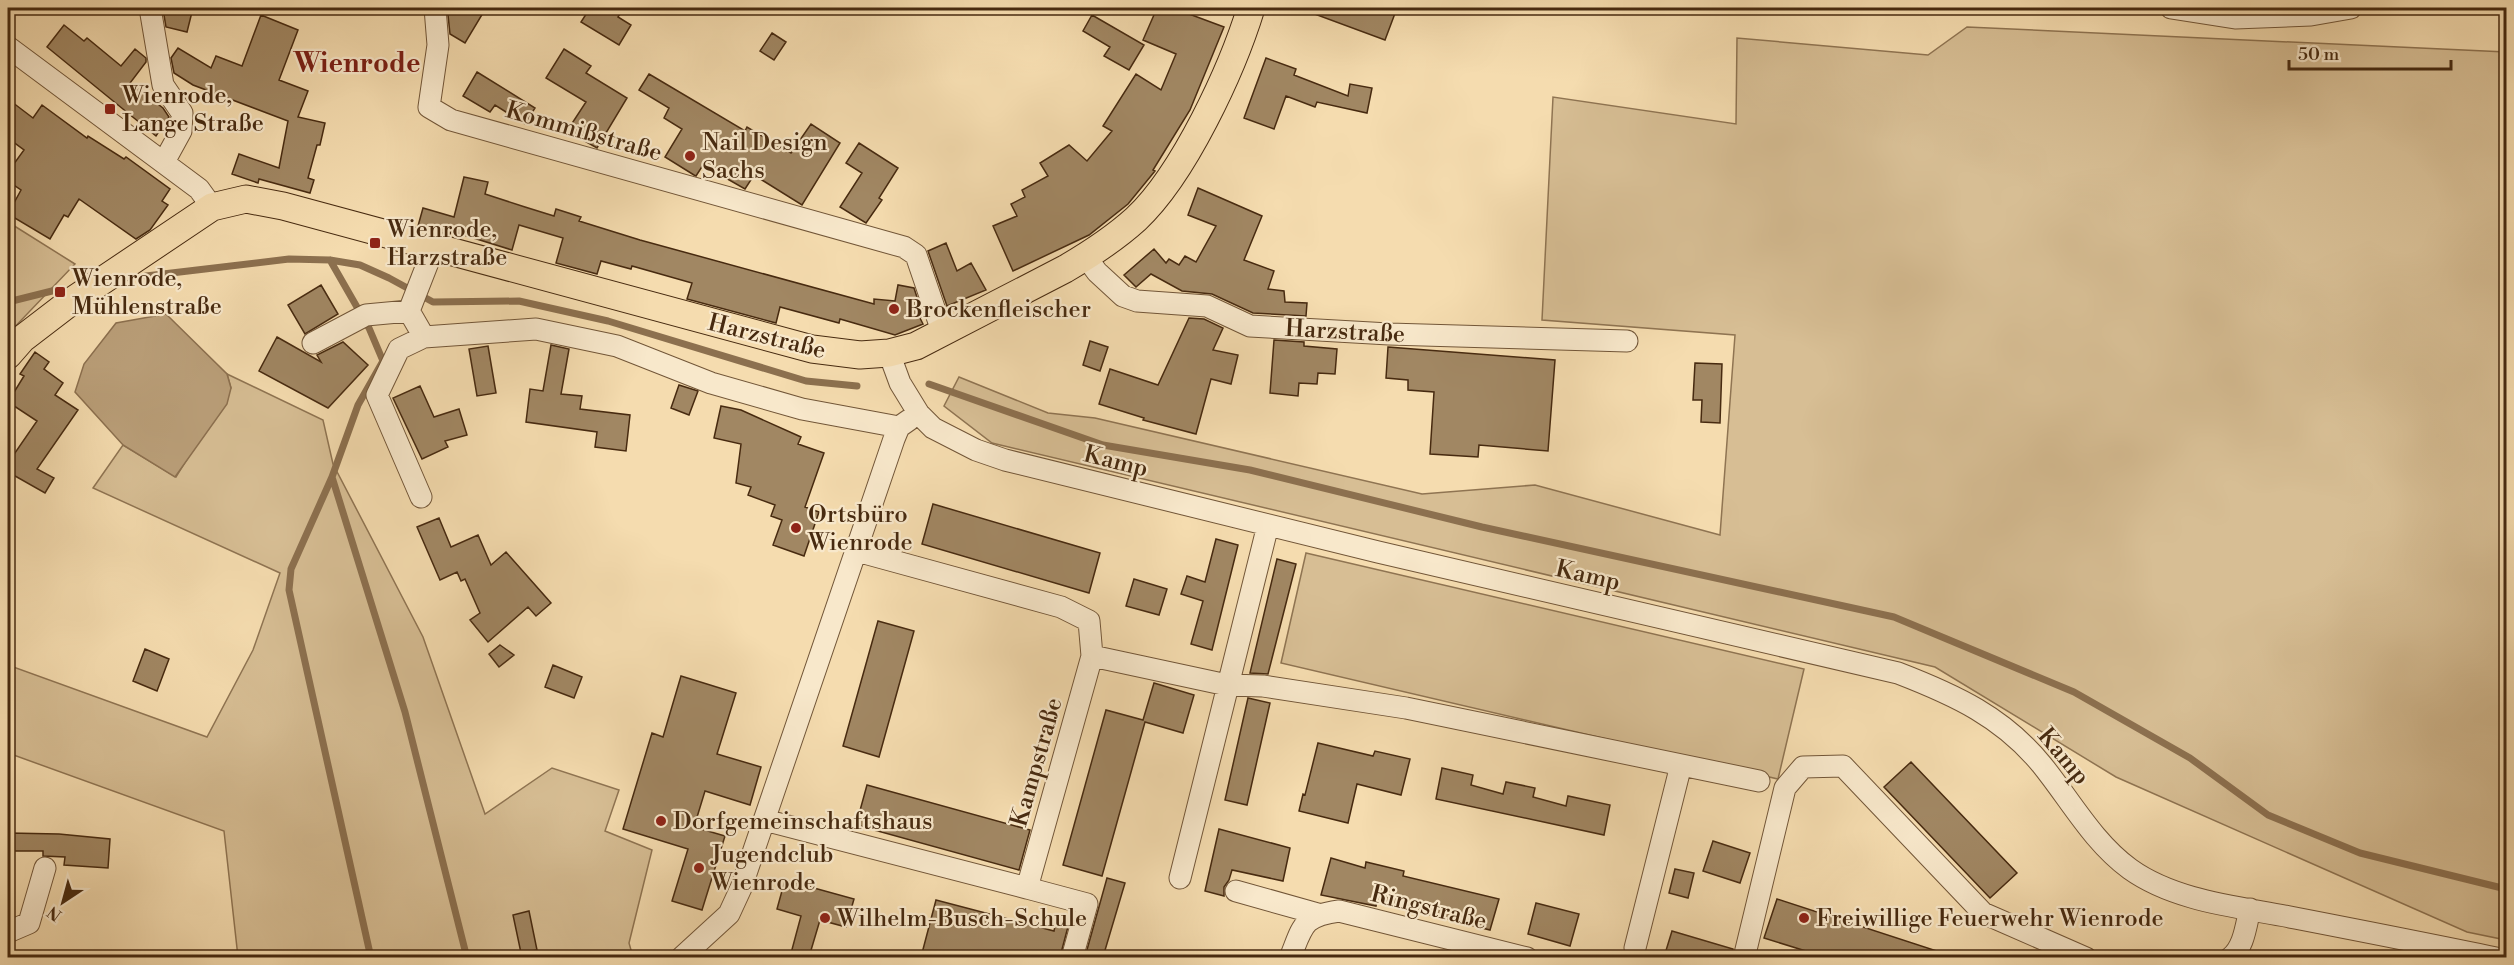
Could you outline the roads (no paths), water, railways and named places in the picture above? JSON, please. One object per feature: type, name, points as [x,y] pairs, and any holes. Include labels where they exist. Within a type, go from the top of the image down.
[{"type":"main road","name":"Harzstraße","points":[[212,207],[246,199],[283,206],[812,349],[860,355],[889,353],[916,346],[943,334],[1086,257],[1136,218],[1178,166],[1228,69],[1251,8]]},
{"type":"main road","points":[[8,355],[22,339],[69,303],[212,207]]},
{"type":"street","points":[[150,8],[163,85],[182,113],[181,131],[164,162]]},
{"type":"street","name":"Kommißstraße","points":[[435,8],[438,45],[429,107],[451,120],[904,247],[916,255],[943,334]]},
{"type":"street","points":[[2171,8],[2235,18],[2311,15],[2350,8]]},
{"type":"street","points":[[8,47],[199,189],[212,207]]},
{"type":"street","points":[[424,337],[410,308],[434,247]]},
{"type":"street","name":"Harzstraße","points":[[1086,257],[1097,272],[1123,296],[1137,301],[1207,306],[1250,326],[1389,334],[1627,341]]},
{"type":"street","points":[[313,343],[361,318],[410,308]]},
{"type":"street","points":[[421,497],[377,395],[399,349],[424,337],[536,329],[617,346],[711,383],[802,408],[899,426]]},
{"type":"street","name":"Kamp","points":[[889,353],[900,383],[919,414],[933,428],[950,438],[1005,460],[1268,525],[1899,673],[1949,693],[1988,714],[2041,764],[2093,834],[2131,870],[2155,883],[2182,894],[2250,909],[2496,957]]},
{"type":"street","points":[[691,954],[729,914],[741,888],[899,426],[919,414]]},
{"type":"street","points":[[1180,878],[1268,525]]},
{"type":"street","name":"Kampstraße","points":[[857,551],[1061,607],[1089,621],[1092,656],[1027,888]]},
{"type":"street","points":[[1092,656],[1227,685],[1263,686],[1406,708],[1759,781]]},
{"type":"street","points":[[1635,948],[1681,765]]},
{"type":"street","points":[[1744,957],[1785,788],[1803,766],[1843,765],[1983,913],[2068,955]]},
{"type":"street","points":[[764,820],[1087,904],[1072,957]]},
{"type":"street","points":[[8,932],[29,923],[45,868]]},
{"type":"street","name":"Ringstraße","points":[[1236,891],[1318,914],[1339,911],[1527,957]]},
{"type":"street","points":[[2230,957],[2234,956],[2243,939],[2250,909]]},
{"type":"street","points":[[1290,957],[1304,924],[1318,914]]},
{"type":"waterway","points":[[146,276],[289,259],[330,260],[360,265],[433,302],[519,301],[608,321],[806,381],[857,386]]},
{"type":"waterway","points":[[330,260],[369,328],[383,361],[358,405],[332,477],[291,569],[289,590],[371,958]]},
{"type":"waterway","points":[[8,302],[56,290]]},
{"type":"waterway","points":[[929,384],[1103,445],[1250,470],[1482,527],[1894,617],[2074,692],[2190,758],[2268,815],[2360,853],[2506,889]]},
{"type":"waterway","points":[[332,477],[405,712],[467,958]]},
{"type":"place","name":"Wienrode, Lange Straße","points":[[110,109]]},
{"type":"place","name":"Nail Design Sachs","points":[[690,156]]},
{"type":"place","name":"Wienrode, Harzstraße","points":[[375,243]]},
{"type":"place","name":"Wienrode, Mühlenstraße","points":[[60,292]]},
{"type":"place","name":"Brockenfleischer","points":[[894,309]]},
{"type":"place","name":"Ortsbüro Wienrode","points":[[796,528]]},
{"type":"place","name":"Dorfgemeinschaftshaus","points":[[661,821]]},
{"type":"place","name":"Jugendclub Wienrode","points":[[699,868]]},
{"type":"place","name":"Wilhelm-Busch-Schule","points":[[825,918]]},
{"type":"place","name":"Freiwillige Feuerwehr Wienrode","points":[[1804,918]]},
{"type":"district","name":"Wienrode","points":[[357,63]]}]
